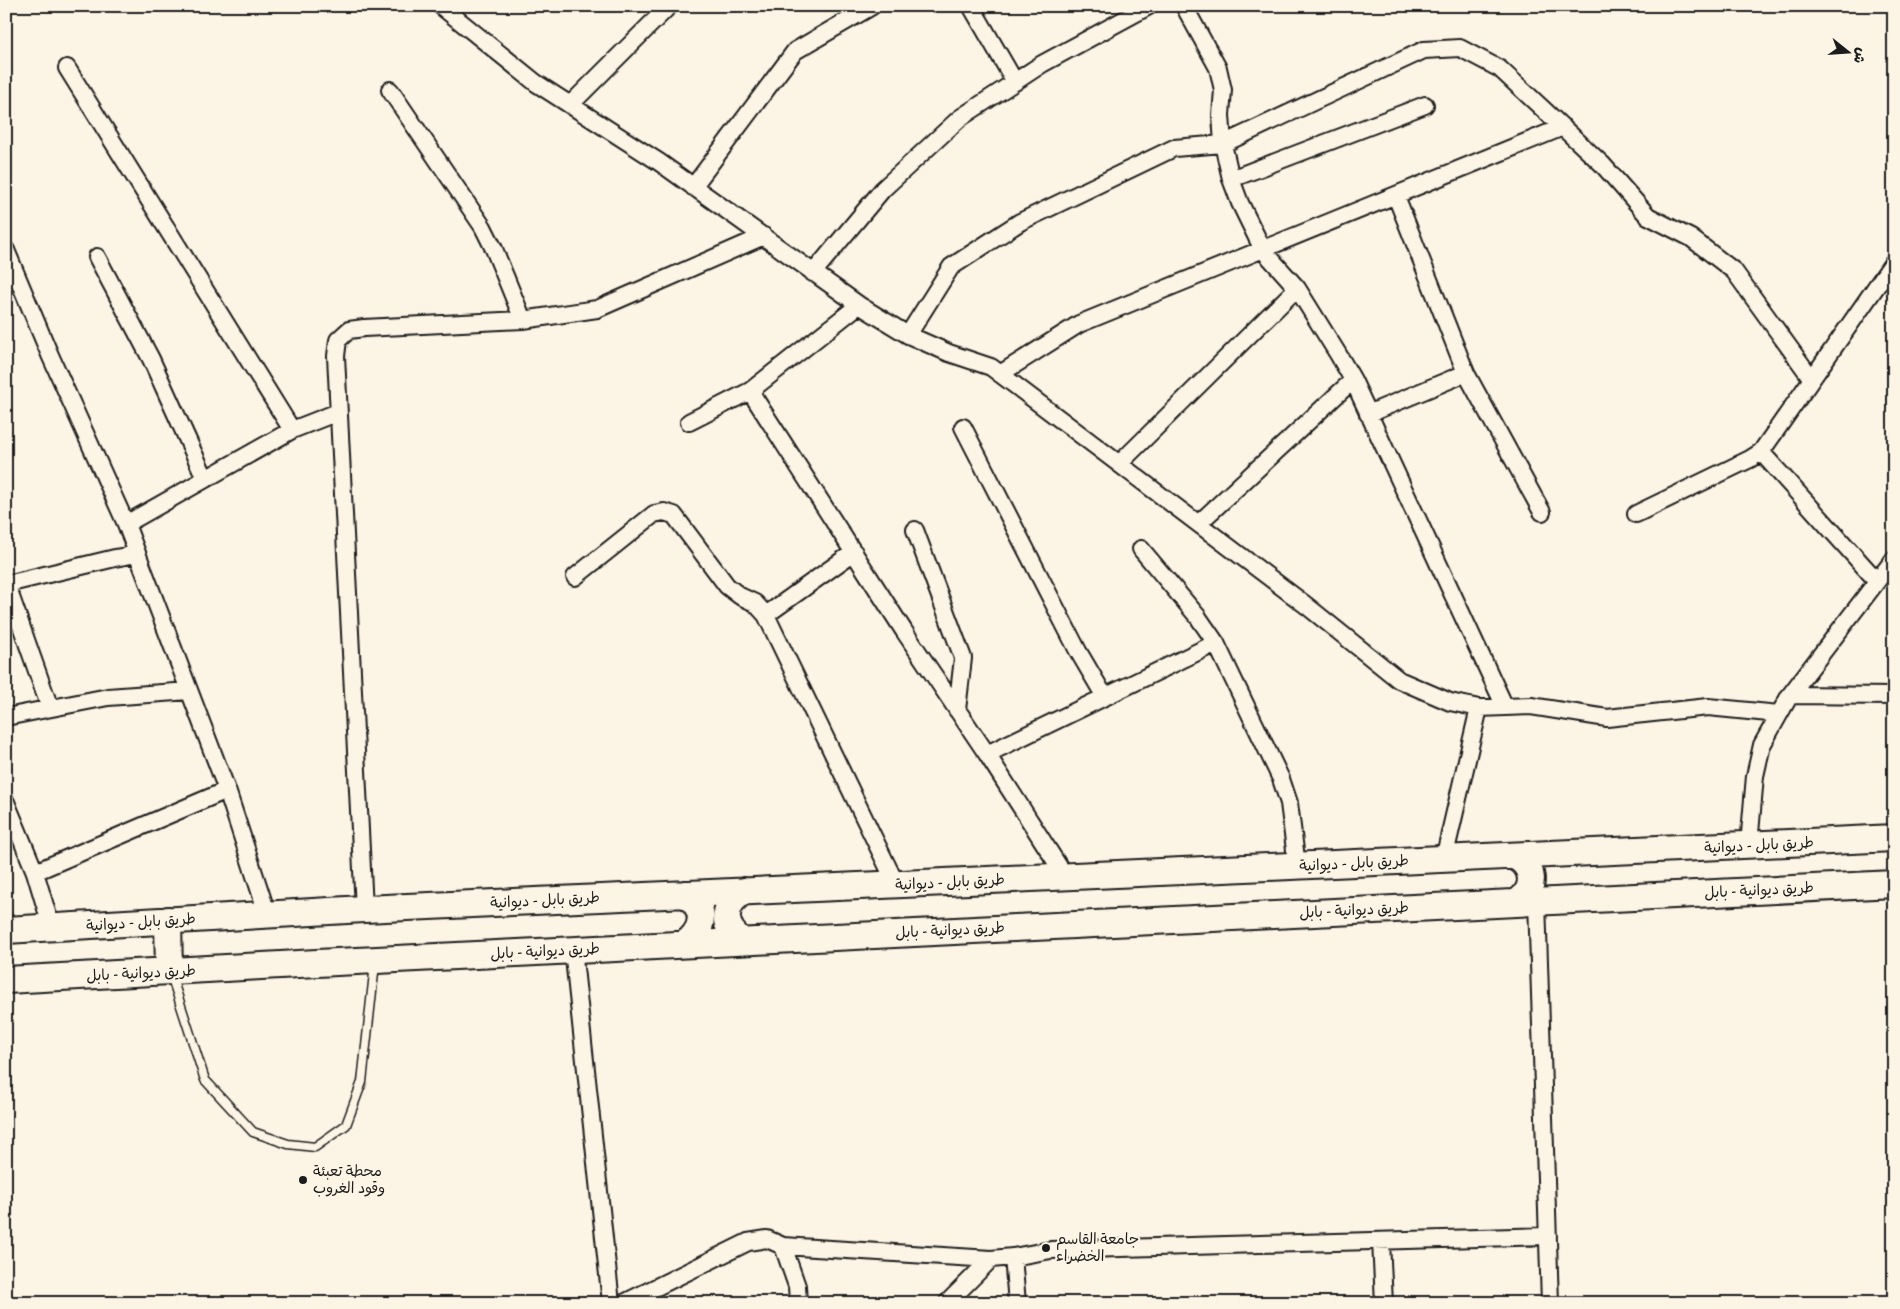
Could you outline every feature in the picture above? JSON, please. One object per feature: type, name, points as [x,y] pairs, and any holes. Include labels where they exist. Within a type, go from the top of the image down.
[{"type":"highway","name":"طريق بابل - ديوانية","points":[[6,930],[267,913],[1894,838]]},
{"type":"highway","points":[[1536,855],[1548,866],[1547,881],[1549,889],[1538,901],[1529,891],[1532,877],[1526,864],[1536,855]]},
{"type":"highway","name":"طريق ديوانية - بابل","points":[[6,980],[573,949],[1894,884]]},
{"type":"highway","points":[[742,941],[734,935],[728,926],[726,915],[729,905],[736,896],[744,891]]},
{"type":"highway","points":[[685,894],[692,898],[699,907],[701,918],[699,928],[685,944]]},
{"type":"highway","points":[[168,920],[169,971]]},
{"type":"street","points":[[441,6],[536,83],[659,162],[859,306],[908,335],[990,367],[1000,374],[1199,523],[1399,680],[1450,702],[1479,708],[1531,706],[1607,718],[1708,707],[1779,714]]},
{"type":"street","points":[[570,105],[669,6]]},
{"type":"street","points":[[693,186],[795,51],[872,6]]},
{"type":"street","points":[[971,6],[1015,82]]},
{"type":"street","points":[[813,273],[883,189],[960,118],[1042,64],[1149,6]]},
{"type":"street","points":[[1184,6],[1218,68],[1223,90],[1221,115],[1223,144],[1231,179],[1240,203],[1263,250],[1297,288],[1353,380],[1505,707]]},
{"type":"street","points":[[908,335],[951,267],[1020,222],[1174,148],[1223,144],[1424,50],[1460,48],[1500,69],[1602,164],[1648,216],[1691,238],[1734,271],[1812,379]]},
{"type":"street","points":[[67,68],[292,430]]},
{"type":"street","points":[[390,90],[483,227],[523,320]]},
{"type":"street","points":[[1231,179],[1424,106]]},
{"type":"street","points":[[1000,374],[1078,324],[1563,127]]},
{"type":"street","points":[[1396,196],[1466,373],[1542,512]]},
{"type":"street","points":[[364,909],[338,412],[336,356],[338,340],[349,330],[364,328],[523,320],[596,309],[764,236]]},
{"type":"street","points":[[6,250],[50,355],[126,524],[226,790],[267,913]]},
{"type":"street","points":[[97,258],[151,359],[205,478]]},
{"type":"street","points":[[1636,514],[1761,452],[1894,261]]},
{"type":"street","points":[[1119,464],[1297,288]]},
{"type":"street","points":[[689,422],[750,390],[859,306]]},
{"type":"street","points":[[1368,414],[1466,373]]},
{"type":"street","points":[[1199,523],[1353,380]]},
{"type":"street","points":[[750,390],[1065,876]]},
{"type":"street","points":[[126,524],[292,430],[338,412]]},
{"type":"street","points":[[963,427],[1078,651],[1105,697]]},
{"type":"street","points":[[1761,452],[1877,581]]},
{"type":"street","points":[[576,577],[654,514],[664,512],[674,515],[727,586],[740,596],[755,603],[766,615],[896,884]]},
{"type":"street","points":[[915,530],[963,658],[957,710]]},
{"type":"street","points":[[1140,549],[1198,617],[1216,643],[1281,779],[1289,802],[1297,866]]},
{"type":"street","points":[[766,615],[854,552]]},
{"type":"street","points":[[50,708],[7,583],[137,554]]},
{"type":"street","points":[[1749,845],[1754,776],[1762,745],[1790,695],[1894,559]]},
{"type":"street","points":[[987,754],[1216,643]]},
{"type":"street","points":[[6,718],[108,697],[189,691]]},
{"type":"street","points":[[1790,695],[1894,696]]},
{"type":"street","points":[[1444,859],[1479,708]]},
{"type":"street","points":[[35,872],[226,790]]},
{"type":"street","points":[[6,802],[35,872],[52,928]]},
{"type":"street","points":[[1538,901],[1550,1303]]},
{"type":"street","points":[[573,949],[611,1303]]},
{"type":"street","points":[[624,1303],[748,1242],[767,1239],[784,1246],[991,1258],[1013,1257],[1051,1250],[1548,1236]]},
{"type":"street","points":[[1381,1241],[1384,1303]]},
{"type":"street","points":[[784,1246],[797,1286],[798,1303]]},
{"type":"street","points":[[1013,1257],[1017,1303]]},
{"type":"street","points":[[947,1303],[991,1258]]},
{"type":"lane","points":[[169,971],[205,1080],[253,1132],[288,1144],[315,1147],[346,1125],[362,1082],[375,960]]},
{"type":"place","name":"محطة تعبئة وقود الغروب","points":[[303,1180]]},
{"type":"place","name":"جامعة القاسم الخضراء","points":[[1046,1248]]}]
